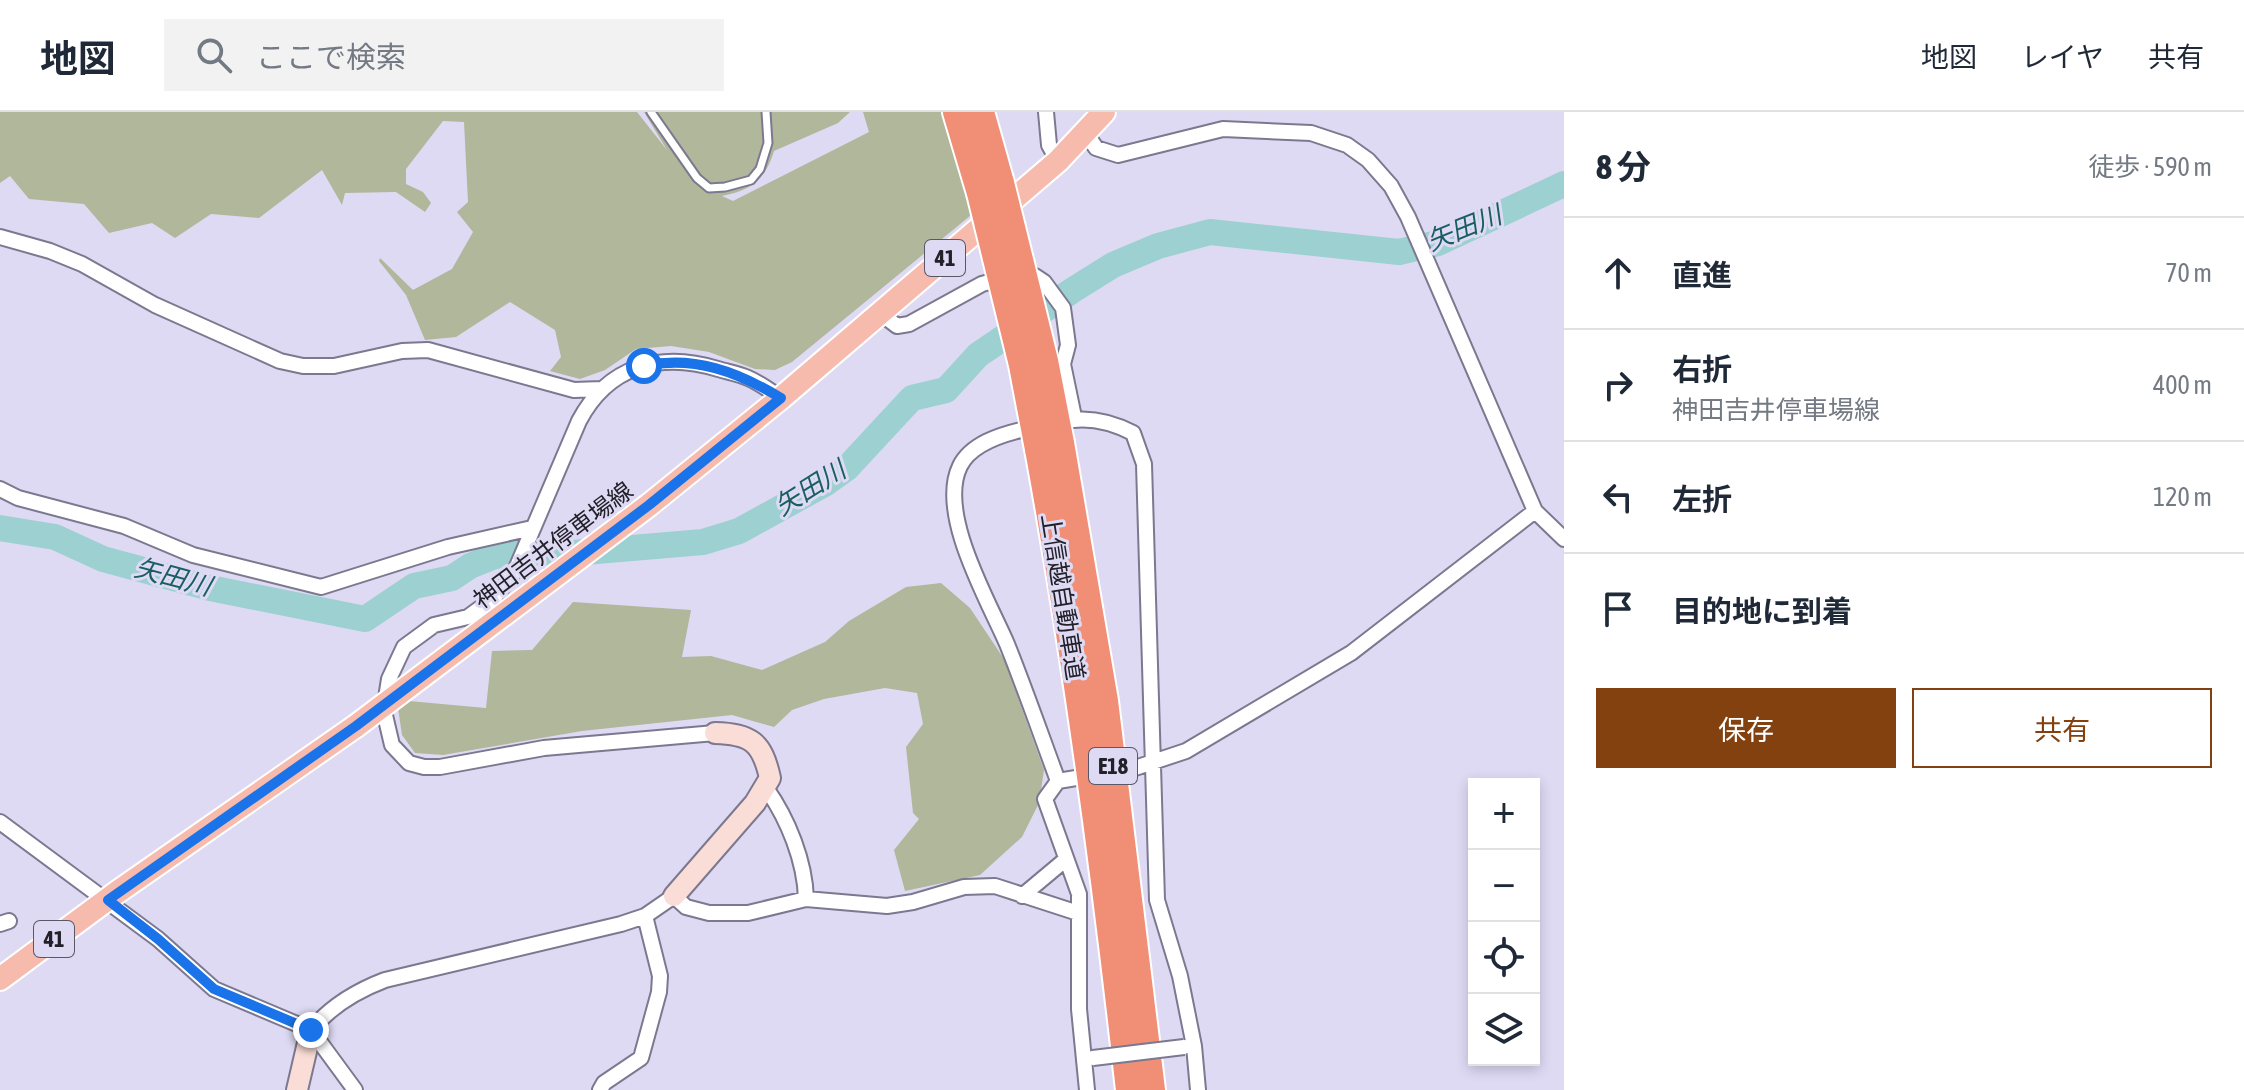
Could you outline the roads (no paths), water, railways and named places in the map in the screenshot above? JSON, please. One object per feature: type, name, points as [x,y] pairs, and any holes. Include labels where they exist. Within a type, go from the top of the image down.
[{"type":"highway","name":"上信越自動車道","points":[[956,112],[990,188],[1041,345],[1067,616],[1093,793],[1129,1090]]},
{"type":"highway","name":"上信越自動車道","points":[[981,112],[990,188]]},
{"type":"highway","name":"上信越自動車道","points":[[1050,446],[1105,701],[1152,1090]]},
{"type":"main road","name":"神田吉井停車場線","points":[[0,979],[356,726],[649,505],[781,398],[1058,161],[1104,112]]},
{"type":"street","points":[[1046,112],[1049,145],[1058,161]]},
{"type":"street","points":[[1086,133],[1096,148],[1118,155],[1223,129],[1311,133],[1347,145],[1368,160],[1391,186],[1408,217],[1535,511],[1564,539]]},
{"type":"street","points":[[0,237],[82,264],[155,305],[280,361],[303,366],[334,366],[402,351],[428,350],[574,390],[601,389]]},
{"type":"street","points":[[880,313],[897,326],[909,324],[982,284],[1021,273],[1035,276],[1044,282],[1063,308],[1068,345],[1063,364],[1074,417]]},
{"type":"street","points":[[297,1090],[311,1030],[332,1008],[385,980],[645,916],[674,896],[766,788],[770,778],[765,755],[752,741],[736,734],[715,733],[544,748],[440,767],[424,767],[409,763],[392,745],[384,711],[389,679],[404,647],[434,625],[468,617],[494,598],[515,571],[579,421],[587,405],[601,389],[627,371],[679,362],[701,364],[747,378],[781,398]]},
{"type":"street","points":[[1058,781],[1007,644],[970,564],[956,512],[954,489],[961,464],[979,446],[1003,434],[1074,417],[1115,423],[1133,433],[1144,464],[1157,900],[1180,976],[1198,1090]]},
{"type":"street","points":[[0,489],[18,498],[124,526],[193,555],[321,587],[448,547],[530,535]]},
{"type":"street","points":[[1129,770],[1186,751],[1351,653],[1535,511]]},
{"type":"street","points":[[1076,778],[1058,781],[1045,799],[1079,894],[1079,1009],[1088,1059],[1087,1090]]},
{"type":"street","points":[[766,788],[782,811],[806,879],[806,899]]},
{"type":"street","points":[[0,822],[158,939],[214,989],[311,1030],[355,1090]]},
{"type":"street","points":[[1022,896],[1065,860]]},
{"type":"street","points":[[674,896],[686,907],[709,913],[748,913],[806,899],[887,906],[964,887],[995,886],[1078,913]]},
{"type":"street","points":[[600,1090],[604,1083],[641,1058],[659,992],[660,976],[645,916]]},
{"type":"street","points":[[1088,1059],[1189,1046]]},
{"type":"lane","points":[[651,112],[697,178],[709,188],[751,180],[760,169],[768,143],[766,112]]},
{"type":"waterway","name":"矢田川","points":[[0,528],[55,537],[103,559],[210,588],[365,619],[414,586],[452,578],[470,566],[495,556],[537,552],[561,554],[703,542],[739,531],[847,468],[912,398],[946,390],[978,355],[1073,290],[1113,265],[1158,246],[1210,232],[1399,252],[1438,243],[1564,184]]}]
